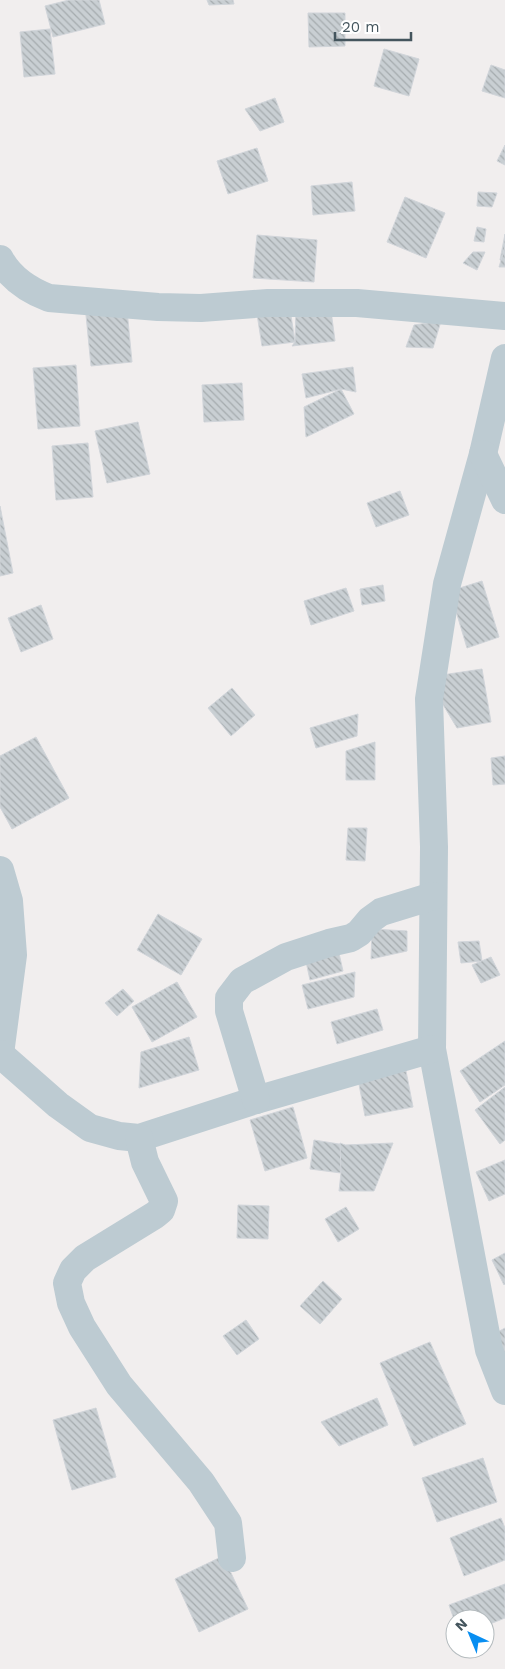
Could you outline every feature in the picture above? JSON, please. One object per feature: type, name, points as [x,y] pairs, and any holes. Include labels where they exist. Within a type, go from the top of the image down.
[{"type":"street","points":[[0,259],[6,270],[20,283],[33,292],[48,298],[158,307],[200,308],[268,303],[357,303],[505,316]]},
{"type":"street","points":[[505,358],[483,454],[447,584],[429,699],[434,847],[432,1049],[489,1350],[505,1391]]},
{"type":"street","points":[[483,454],[505,500]]},
{"type":"street","points":[[0,870],[9,901],[12,955],[0,1054],[58,1105],[90,1128],[119,1136],[139,1138],[256,1100],[432,1049]]},
{"type":"street","points":[[256,1100],[229,1011],[229,998],[242,981],[286,957],[351,938],[381,912],[433,896]]},
{"type":"street","points":[[139,1138],[145,1162],[164,1201],[161,1210],[85,1258],[73,1270],[67,1283],[82,1327],[118,1386],[201,1482],[228,1523],[232,1558]]},
{"type":"building","points":[[69,0],[99,0],[105,24],[53,37],[45,6]]},
{"type":"building","points":[[207,0],[233,0],[234,4],[209,5]]},
{"type":"building","points":[[308,13],[345,13],[345,46],[309,47]]},
{"type":"building","points":[[50,29],[55,74],[24,77],[20,32]]},
{"type":"building","points":[[384,49],[419,59],[409,96],[374,86]]},
{"type":"building","points":[[491,65],[505,70],[505,98],[482,91]]},
{"type":"building","points":[[275,98],[284,122],[260,131],[245,109]]},
{"type":"building","points":[[505,145],[505,165],[497,161]]},
{"type":"building","points":[[257,148],[268,181],[228,194],[217,161]]},
{"type":"building","points":[[352,182],[355,211],[313,215],[311,186]]},
{"type":"building","points":[[478,192],[497,193],[492,207],[477,206]]},
{"type":"building","points":[[405,197],[445,213],[426,258],[387,242]]},
{"type":"building","points":[[477,227],[486,229],[484,242],[474,241]]},
{"type":"building","points":[[505,234],[505,261],[500,260]]},
{"type":"building","points":[[257,235],[317,240],[314,282],[253,278]]},
{"type":"building","points":[[505,247],[505,267],[499,267]]},
{"type":"building","points":[[473,252],[485,252],[477,270],[463,263]]},
{"type":"building","points":[[330,303],[335,341],[292,346],[295,342],[296,308]]},
{"type":"building","points":[[290,309],[295,342],[262,346],[257,314]]},
{"type":"building","points":[[127,310],[132,362],[91,366],[86,315]]},
{"type":"building","points":[[441,321],[433,348],[406,347],[414,325]]},
{"type":"building","points":[[76,365],[80,426],[38,429],[33,368]]},
{"type":"building","points":[[353,367],[356,392],[341,389],[306,398],[302,374]]},
{"type":"building","points":[[242,383],[244,420],[204,422],[202,385]]},
{"type":"building","points":[[341,389],[354,414],[306,437],[304,407]]},
{"type":"building","points":[[138,422],[150,474],[107,483],[95,431]]},
{"type":"building","points":[[88,443],[93,497],[56,500],[52,446]]},
{"type":"building","points":[[400,491],[409,515],[376,527],[367,503]]},
{"type":"building","points":[[0,506],[13,573],[0,576]]},
{"type":"building","points":[[482,581],[499,637],[467,648],[450,591]]},
{"type":"building","points":[[383,585],[385,601],[362,605],[360,589]]},
{"type":"building","points":[[346,588],[354,611],[311,625],[304,601]]},
{"type":"building","points":[[41,605],[53,639],[21,652],[8,618]]},
{"type":"building","points":[[482,669],[491,722],[457,728],[436,693],[442,675]]},
{"type":"building","points":[[232,688],[255,715],[231,736],[208,708]]},
{"type":"building","points":[[358,714],[357,736],[316,748],[310,728]]},
{"type":"building","points":[[36,737],[69,798],[12,829],[0,807],[0,756]]},
{"type":"building","points":[[375,742],[375,780],[346,780],[346,751]]},
{"type":"building","points":[[505,756],[505,784],[493,785],[491,758]]},
{"type":"building","points":[[348,828],[367,828],[365,861],[346,860]]},
{"type":"building","points":[[158,914],[202,939],[181,975],[137,950]]},
{"type":"building","points":[[372,929],[407,931],[407,951],[371,959]]},
{"type":"building","points":[[479,941],[482,961],[461,963],[458,942]]},
{"type":"building","points":[[338,949],[343,971],[310,980],[305,957]]},
{"type":"building","points":[[491,957],[500,975],[481,983],[472,965]]},
{"type":"building","points":[[355,972],[354,997],[308,1009],[302,985]]},
{"type":"building","points":[[177,982],[197,1017],[152,1042],[132,1007]]},
{"type":"building","points":[[123,989],[134,1001],[117,1016],[105,1003]]},
{"type":"building","points":[[377,1009],[383,1030],[337,1044],[331,1022]]},
{"type":"building","points":[[189,1037],[199,1070],[139,1088],[141,1052]]},
{"type":"building","points":[[505,1041],[505,1085],[480,1102],[460,1071]]},
{"type":"building","points":[[406,1071],[413,1107],[365,1116],[358,1079]]},
{"type":"building","points":[[505,1087],[505,1140],[500,1144],[475,1110]]},
{"type":"building","points":[[293,1107],[307,1158],[265,1171],[250,1120]]},
{"type":"building","points":[[314,1140],[345,1145],[341,1173],[310,1169]]},
{"type":"building","points":[[340,1143],[345,1145],[393,1143],[374,1191],[339,1191],[341,1173]]},
{"type":"building","points":[[505,1160],[505,1194],[489,1201],[476,1172]]},
{"type":"building","points":[[238,1205],[269,1206],[268,1239],[237,1238]]},
{"type":"building","points":[[346,1207],[359,1229],[338,1242],[325,1219]]},
{"type":"building","points":[[505,1253],[505,1284],[504,1285],[492,1260]]},
{"type":"building","points":[[323,1281],[342,1299],[320,1324],[300,1306]]},
{"type":"building","points":[[246,1320],[259,1339],[237,1355],[223,1336]]},
{"type":"building","points":[[505,1328],[505,1354],[494,1334]]},
{"type":"building","points":[[430,1342],[466,1424],[414,1446],[380,1363]]},
{"type":"building","points":[[377,1398],[388,1425],[339,1446],[321,1422]]},
{"type":"building","points":[[96,1408],[116,1477],[72,1490],[53,1420]]},
{"type":"building","points":[[483,1458],[497,1502],[437,1522],[422,1478]]},
{"type":"building","points":[[501,1518],[505,1528],[505,1560],[464,1576],[450,1538]]},
{"type":"building","points":[[223,1556],[248,1609],[199,1632],[175,1579]]},
{"type":"building","points":[[505,1584],[505,1618],[495,1622],[495,1609],[450,1609],[449,1605]]}]
